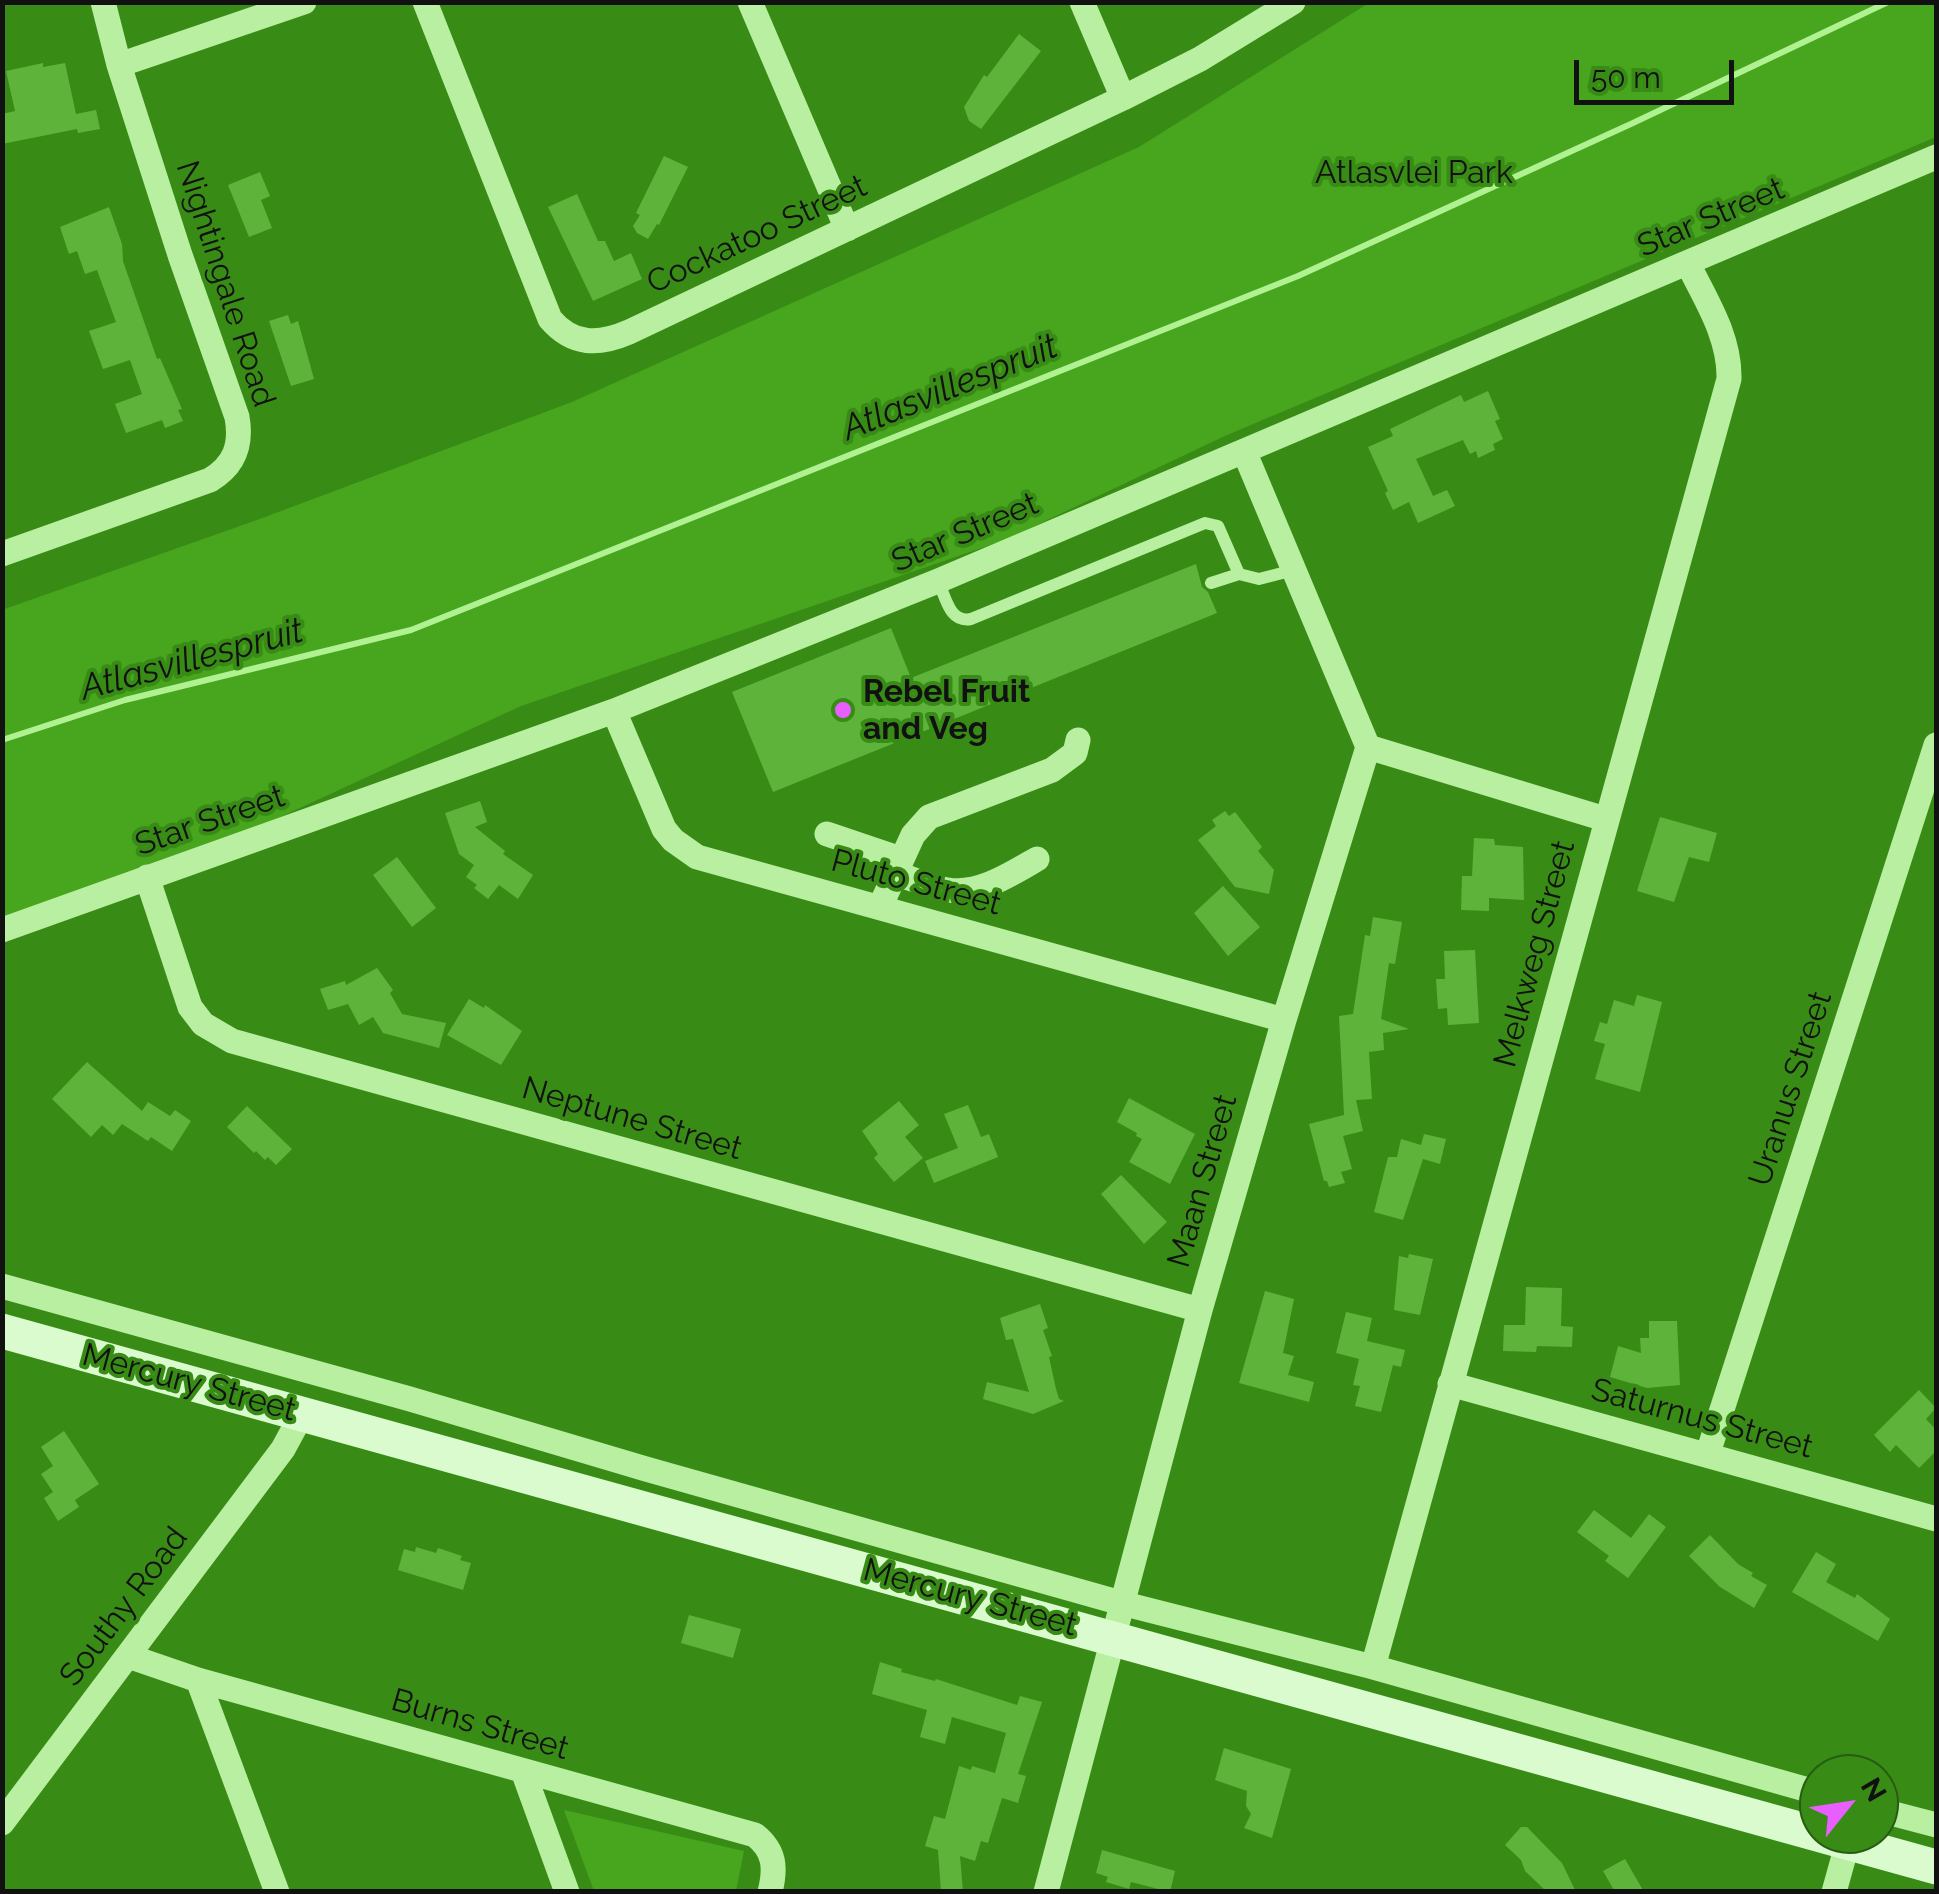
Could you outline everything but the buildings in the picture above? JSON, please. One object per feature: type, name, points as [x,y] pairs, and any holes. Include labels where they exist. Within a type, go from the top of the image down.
[{"type":"street","name":"Nightingale Road","points":[[2,554],[210,480],[227,467],[238,445],[237,417],[119,65],[103,2]]},
{"type":"street","points":[[119,65],[304,2]]},
{"type":"street","name":"Cockatoo Street","points":[[425,2],[550,319],[566,335],[584,342],[614,338],[1123,98],[1200,58],[1293,2]]},
{"type":"street","points":[[750,2],[847,229]]},
{"type":"street","points":[[1082,2],[1123,98]]},
{"type":"street","name":"Star Street","points":[[2,930],[614,712],[938,580],[1936,157]]},
{"type":"street","name":"Melkweg Street","points":[[1373,1667],[1729,379],[1730,358],[1723,336],[1688,264]]},
{"type":"street","points":[[1244,451],[1368,747],[1606,818]]},
{"type":"street","name":"Pluto Street","points":[[614,712],[658,816],[673,840],[697,857],[1284,1020]]},
{"type":"street","points":[[880,907],[913,835],[928,817],[1052,770],[1075,753],[1078,740]]},
{"type":"street","name":"Uranus Street","points":[[1708,1453],[1936,745]]},
{"type":"street","name":"Maan Street","points":[[1046,1892],[1200,1310],[1368,747]]},
{"type":"street","points":[[827,834],[949,890],[998,881],[1037,859]]},
{"type":"street","name":"Neptune Street","points":[[146,877],[190,1007],[203,1024],[232,1042],[1200,1310]]},
{"type":"street","name":"Mercury Street","points":[[2,1286],[410,1398],[646,1470],[1122,1603],[1373,1667],[1799,1788]]},
{"type":"street","name":"Mercury Street","points":[[2,1332],[300,1421],[1112,1646],[1936,1867]]},
{"type":"street","name":"Mercury Street","points":[[2,1347],[300,1421]]},
{"type":"street","name":"Saturnus Street","points":[[1450,1384],[1936,1519]]},
{"type":"street","name":"Southy Road","points":[[2,1823],[300,1421]]},
{"type":"street","name":"Mercury Street","points":[[1112,1646],[1936,1881]]},
{"type":"street","name":"Burns Street","points":[[128,1656],[198,1680],[755,1835],[776,1869],[770,1892]]},
{"type":"street","points":[[198,1680],[277,1892]]},
{"type":"street","points":[[524,1771],[567,1892]]},
{"type":"street","points":[[1899,1816],[1936,1826]]},
{"type":"street","points":[[1834,1892],[1844,1856]]},
{"type":"lane","points":[[938,580],[954,616],[962,620],[1206,523],[1218,526],[1239,574]]},
{"type":"lane","points":[[1211,583],[1239,574],[1259,579],[1294,570]]},
{"type":"green space","name":"Atlasvlei Park","points":[[1369,3],[1936,3],[1936,137],[1227,435],[1005,540],[521,706],[187,860],[3,923],[2,610],[572,402],[1139,147]]},
{"type":"green space","points":[[564,1810],[744,1851],[736,1891],[594,1891]]},
{"type":"waterway","name":"Atlasvillespruit","points":[[2,740],[125,700],[411,630],[1298,276],[1888,2]]},
{"type":"place","name":"Rebel Fruit and Veg","points":[[843,710]]}]
